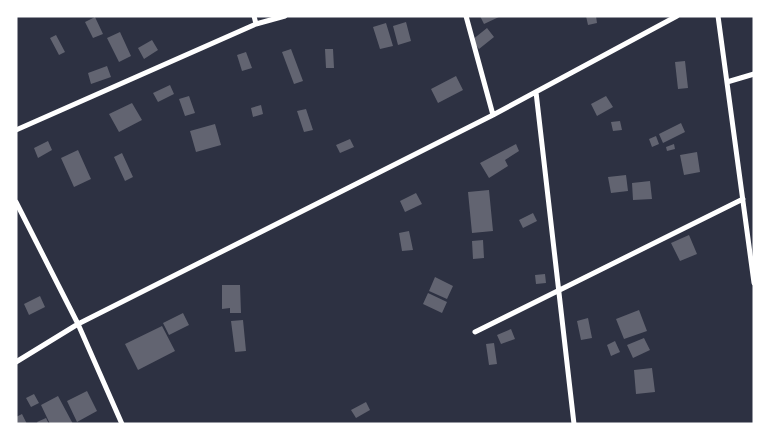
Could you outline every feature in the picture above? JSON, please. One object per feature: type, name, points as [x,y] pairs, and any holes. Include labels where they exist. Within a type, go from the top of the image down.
[{"type":"street","points":[[254,16],[256,24]]},
{"type":"street","points":[[16,130],[256,24],[285,16]]},
{"type":"street","points":[[466,16],[493,115]]},
{"type":"street","points":[[16,362],[78,324],[493,115],[676,16]]},
{"type":"street","points":[[718,16],[754,283]]},
{"type":"street","points":[[727,82],[754,74]]},
{"type":"street","points":[[536,92],[574,424]]},
{"type":"street","points":[[475,332],[743,199]]},
{"type":"street","points":[[16,202],[78,324],[122,424]]},
{"type":"building","points":[[480,16],[501,16],[484,24]]},
{"type":"building","points":[[586,16],[596,16],[597,23],[588,25]]},
{"type":"building","points":[[95,17],[103,34],[93,38],[85,22]]},
{"type":"building","points":[[406,22],[411,41],[398,45],[393,26]]},
{"type":"building","points":[[386,23],[393,46],[380,49],[373,27]]},
{"type":"building","points":[[487,28],[494,37],[479,49],[472,40]]},
{"type":"building","points":[[120,32],[131,56],[119,62],[107,38]]},
{"type":"building","points":[[56,35],[65,52],[59,55],[50,38]]},
{"type":"building","points":[[152,40],[158,50],[144,59],[138,48]]},
{"type":"building","points":[[291,49],[303,81],[294,84],[282,52]]},
{"type":"building","points":[[325,49],[333,49],[334,68],[326,68]]},
{"type":"building","points":[[246,52],[252,68],[242,71],[237,55]]},
{"type":"building","points":[[685,61],[688,88],[678,89],[675,62]]},
{"type":"building","points":[[107,66],[111,77],[91,84],[88,73]]},
{"type":"building","points":[[456,76],[463,90],[438,103],[431,89]]},
{"type":"building","points":[[170,85],[174,94],[158,102],[153,93]]},
{"type":"building","points":[[189,96],[195,113],[185,116],[179,99]]},
{"type":"building","points":[[606,96],[613,107],[597,116],[591,104]]},
{"type":"building","points":[[132,103],[142,120],[119,132],[109,114]]},
{"type":"building","points":[[261,105],[263,114],[253,117],[251,108]]},
{"type":"building","points":[[306,109],[313,130],[304,132],[297,111]]},
{"type":"building","points":[[620,121],[622,130],[613,131],[611,122]]},
{"type":"building","points":[[681,123],[685,132],[663,143],[659,134]]},
{"type":"building","points":[[215,124],[221,145],[196,152],[190,131]]},
{"type":"building","points":[[656,136],[659,144],[652,147],[649,139]]},
{"type":"building","points":[[350,139],[354,147],[340,153],[336,145]]},
{"type":"building","points":[[48,141],[52,150],[38,158],[34,148]]},
{"type":"building","points":[[516,144],[519,151],[505,160],[508,166],[489,178],[480,163]]},
{"type":"building","points":[[674,144],[675,149],[667,151],[666,147]]},
{"type":"building","points":[[78,150],[91,179],[74,187],[61,158]]},
{"type":"building","points":[[697,152],[700,172],[684,175],[680,155]]},
{"type":"building","points":[[122,153],[133,177],[125,181],[114,157]]},
{"type":"building","points":[[626,175],[628,191],[611,193],[608,177]]},
{"type":"building","points":[[650,181],[652,199],[633,200],[632,183]]},
{"type":"building","points":[[489,190],[493,231],[472,233],[468,192]]},
{"type":"building","points":[[416,193],[422,204],[405,212],[400,201]]},
{"type":"building","points":[[533,213],[537,221],[523,228],[519,220]]},
{"type":"building","points":[[409,231],[413,250],[402,251],[399,233]]},
{"type":"building","points":[[689,235],[697,254],[680,261],[671,243]]},
{"type":"building","points":[[483,240],[484,258],[473,259],[472,241]]},
{"type":"building","points":[[545,274],[546,283],[536,284],[535,275]]},
{"type":"building","points":[[435,277],[453,286],[447,299],[429,291]]},
{"type":"building","points":[[222,285],[240,285],[241,313],[230,313],[230,308],[222,309]]},
{"type":"building","points":[[428,293],[447,302],[442,313],[423,304]]},
{"type":"building","points":[[40,296],[45,307],[29,315],[24,304]]},
{"type":"building","points":[[639,310],[647,331],[624,339],[616,319]]},
{"type":"building","points":[[183,313],[189,325],[169,335],[163,323]]},
{"type":"building","points":[[588,318],[592,338],[581,340],[577,321]]},
{"type":"building","points":[[243,320],[246,351],[235,352],[231,321]]},
{"type":"building","points":[[162,326],[175,351],[138,370],[125,344]]},
{"type":"building","points":[[511,329],[515,339],[501,344],[497,335]]},
{"type":"building","points":[[644,338],[650,350],[633,358],[627,345]]},
{"type":"building","points":[[615,341],[620,352],[611,356],[607,345]]},
{"type":"building","points":[[494,343],[497,364],[489,365],[486,344]]},
{"type":"building","points":[[652,368],[655,392],[636,394],[634,370]]},
{"type":"building","points":[[87,391],[97,411],[77,422],[67,401]]},
{"type":"building","points":[[34,394],[39,403],[31,407],[26,398]]},
{"type":"building","points":[[58,396],[73,424],[50,424],[41,405]]},
{"type":"building","points":[[366,402],[370,410],[356,418],[351,410]]},
{"type":"building","points":[[22,414],[27,424],[16,424],[16,417]]},
{"type":"building","points":[[46,418],[49,424],[38,424],[37,422]]}]
